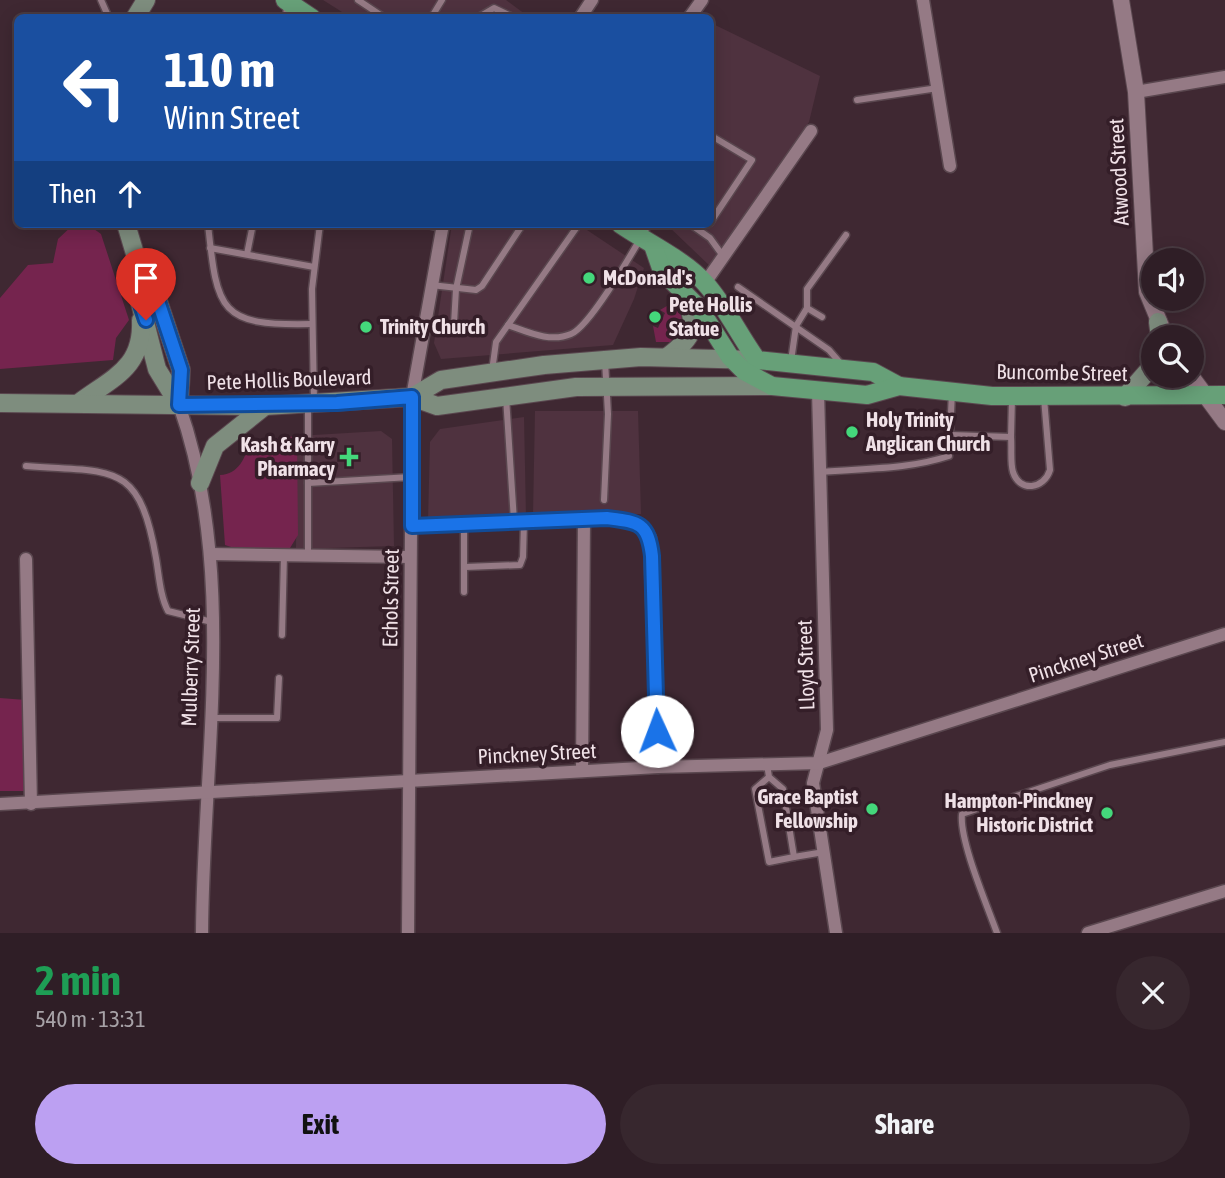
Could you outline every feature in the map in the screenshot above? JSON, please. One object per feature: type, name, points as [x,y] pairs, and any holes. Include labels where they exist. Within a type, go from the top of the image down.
[{"type":"main road","points":[[127,228],[142,277],[155,292],[181,370],[179,405]]},
{"type":"main road","points":[[629,228],[648,237],[705,283],[757,360]]},
{"type":"main road","points":[[648,237],[662,271],[699,308],[730,357],[744,372],[772,386]]},
{"type":"main road","points":[[80,402],[120,373],[140,349],[139,299],[142,277]]},
{"type":"main road","points":[[667,357],[686,342],[693,328],[692,312],[683,294]]},
{"type":"main road","points":[[139,299],[159,378],[179,405]]},
{"type":"main road","name":"Pete Hollis Boulevard","points":[[412,397],[441,380],[492,373],[604,359],[730,357]]},
{"type":"main road","name":"Buncombe Street","points":[[730,357],[873,372],[899,386],[952,392],[1012,396],[1225,395]]},
{"type":"main road","points":[[1125,397],[1141,379]]},
{"type":"main road","name":"Pete Hollis Boulevard","points":[[0,403],[265,406],[412,397],[437,406],[505,395],[607,386],[772,386]]},
{"type":"main road","name":"Buncombe Street","points":[[772,386],[867,395],[899,386]]},
{"type":"main road","points":[[200,483],[215,446],[265,406]]},
{"type":"street","points":[[923,0],[950,166]]},
{"type":"street","name":"Atwood Street","points":[[1121,0],[1136,92],[1147,292],[1159,325]]},
{"type":"street","points":[[1136,92],[1225,77]]},
{"type":"street","points":[[705,283],[725,258],[811,131]]},
{"type":"street","name":"Echols Street","points":[[408,933],[412,397],[442,228]]},
{"type":"street","points":[[1199,388],[1225,422]]},
{"type":"street","name":"Lloyd Street","points":[[818,391],[827,730],[813,783],[836,933]]},
{"type":"street","name":"Mulberry Street","points":[[179,405],[194,448],[200,483],[210,554],[214,623],[202,933]]},
{"type":"street","points":[[582,771],[584,520],[607,518],[629,521],[644,527],[650,538],[658,767]]},
{"type":"street","points":[[210,554],[410,557]]},
{"type":"street","points":[[26,559],[31,804]]},
{"type":"street","name":"Pinckney Street","points":[[0,804],[658,767],[768,771],[819,763],[1225,634]]},
{"type":"street","points":[[1088,933],[1112,930],[1225,891]]},
{"type":"lane","points":[[358,0],[379,14]]},
{"type":"lane","points":[[484,14],[494,8],[507,14]]},
{"type":"lane","points":[[857,100],[938,88]]},
{"type":"lane","points":[[714,137],[752,159],[714,217]]},
{"type":"lane","points":[[208,228],[218,292],[225,306],[244,319],[264,325],[311,324]]},
{"type":"lane","points":[[247,254],[252,228]]},
{"type":"lane","points":[[308,555],[311,324],[319,228]]},
{"type":"lane","points":[[454,324],[456,289],[469,228]]},
{"type":"lane","points":[[431,285],[476,290],[482,286],[520,228]]},
{"type":"lane","points":[[492,373],[494,349],[576,228]]},
{"type":"lane","points":[[695,228],[725,258]]},
{"type":"lane","points":[[703,234],[707,228]]},
{"type":"lane","points":[[791,363],[796,326],[807,308],[807,289],[846,235]]},
{"type":"lane","points":[[508,325],[553,338],[572,334],[587,321],[648,237]]},
{"type":"lane","points":[[210,248],[314,267]]},
{"type":"lane","points":[[738,287],[829,350],[846,369]]},
{"type":"lane","points":[[807,308],[822,317]]},
{"type":"lane","points":[[604,359],[607,386],[604,500]]},
{"type":"lane","points":[[820,472],[866,467],[901,468],[949,456],[952,392]]},
{"type":"lane","points":[[505,395],[513,521]]},
{"type":"lane","points":[[1012,396],[1012,470],[1017,480],[1027,486],[1038,487],[1047,481],[1050,470],[1044,396]]},
{"type":"lane","points":[[951,435],[1011,437]]},
{"type":"lane","points":[[26,466],[109,472],[125,480],[141,503],[168,611],[214,623]]},
{"type":"lane","points":[[308,483],[411,477]]},
{"type":"lane","points":[[412,526],[584,520]]},
{"type":"lane","points":[[465,567],[520,565],[528,522]]},
{"type":"lane","points":[[464,523],[464,592]]},
{"type":"lane","points":[[282,635],[284,555]]},
{"type":"lane","points":[[209,718],[277,719],[279,678]]},
{"type":"lane","points":[[997,933],[967,845],[961,823],[962,814],[1110,765],[1225,742]]},
{"type":"lane","points":[[794,857],[783,789],[768,771],[755,789],[769,862],[824,852]]},
{"type":"shaded area","points":[[323,0],[506,0],[525,14],[345,14]]},
{"type":"shaded area","points":[[714,24],[820,76],[809,122],[711,267],[670,228],[714,228]]},
{"type":"shaded area","points":[[70,228],[93,228],[101,234],[129,320],[116,338],[113,360],[0,369],[0,298],[28,265],[53,263],[58,239]]},
{"type":"shaded area","points":[[451,228],[584,228],[644,268],[634,299],[613,345],[441,359],[434,343]]},
{"type":"shaded area","points":[[672,303],[681,310],[682,327],[670,342],[656,342],[653,326],[658,328],[665,313],[660,310]]},
{"type":"shaded area","points":[[535,411],[638,411],[641,514],[533,515]]},
{"type":"shaded area","points":[[524,417],[526,517],[428,521],[430,442],[440,429]]},
{"type":"shaded area","points":[[381,431],[392,439],[394,546],[296,549],[297,436]]},
{"type":"shaded area","points":[[297,436],[298,535],[290,548],[234,548],[225,545],[220,475],[237,468],[250,442]]},
{"type":"shaded area","points":[[0,698],[26,700],[27,791],[0,791]]},
{"type":"place","name":"McDonald's","points":[[589,278]]},
{"type":"place","name":"Pete Hollis Statue","points":[[655,317]]},
{"type":"place","name":"Trinity Church","points":[[366,327]]},
{"type":"place","name":"Holy Trinity Anglican Church","points":[[852,432]]},
{"type":"place","name":"Kash & Karry Pharmacy","points":[[349,457]]},
{"type":"place","name":"Grace Baptist Fellowship","points":[[872,809]]},
{"type":"place","name":"Hampton-Pinckney Historic District","points":[[1107,813]]},
{"type":"route","points":[[146,320],[139,299],[142,277],[155,292],[181,370],[179,405],[265,406],[412,397],[412,526],[607,518],[629,521],[644,527],[650,538],[652,556],[657,731]]}]
